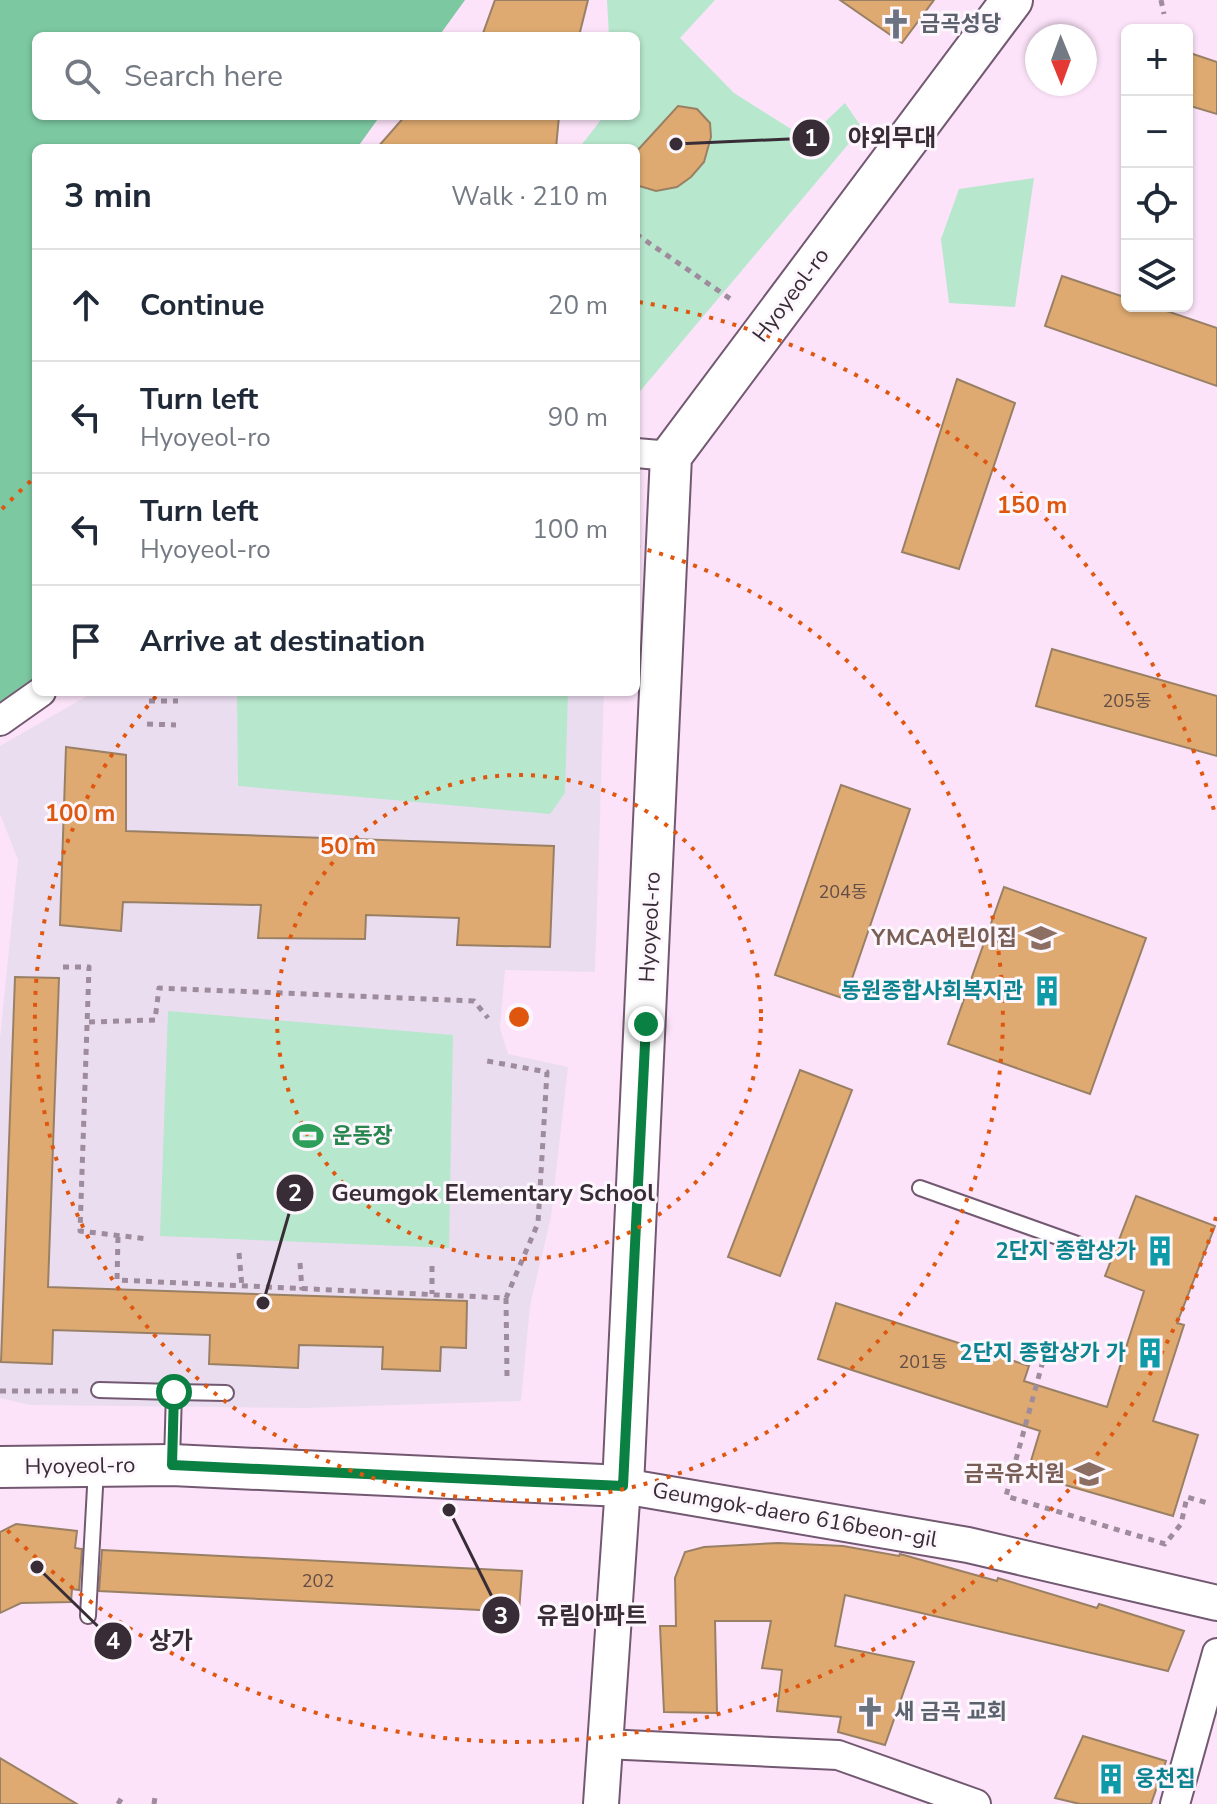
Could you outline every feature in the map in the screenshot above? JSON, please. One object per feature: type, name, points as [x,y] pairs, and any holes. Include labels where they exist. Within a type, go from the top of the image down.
[{"type":"main road","name":"Hyoyeol-ro","points":[[0,1467],[172,1465],[623,1486],[653,455],[1012,0]]},
{"type":"street","points":[[0,721],[35,696]]},
{"type":"street","name":"Geumgok-daero 616beon-gil","points":[[601,1804],[623,1486],[968,1545],[1217,1603]]},
{"type":"street","points":[[1175,1804],[1217,1653]]},
{"type":"street","points":[[605,1744],[838,1755],[976,1804]]},
{"type":"lane","points":[[920,1188],[1083,1246]]},
{"type":"lane","points":[[99,1390],[226,1393]]},
{"type":"lane","points":[[172,1465],[174,1392]]},
{"type":"lane","points":[[88,1616],[96,1466]]},
{"type":"path","points":[[1161,0],[1164,14]]},
{"type":"path","points":[[640,237],[732,300]]},
{"type":"path","points":[[149,701],[178,701]]},
{"type":"path","points":[[147,724],[176,725]]},
{"type":"path","points":[[63,967],[89,967],[80,1231],[148,1239]]},
{"type":"path","points":[[89,1022],[155,1020],[159,988],[474,1001],[488,1018]]},
{"type":"path","points":[[487,1061],[547,1072],[538,1223],[506,1298],[507,1376]]},
{"type":"path","points":[[118,1237],[117,1280],[506,1298]]},
{"type":"path","points":[[239,1253],[242,1287]]},
{"type":"path","points":[[300,1263],[302,1290]]},
{"type":"path","points":[[432,1266],[432,1294]]},
{"type":"path","points":[[1046,1350],[1006,1496],[1165,1544],[1181,1524],[1187,1497],[1211,1504]]},
{"type":"path","points":[[0,1391],[48,1392]]},
{"type":"path","points":[[118,1804],[124,1794]]},
{"type":"shaded area","points":[[87,696],[604,696],[595,972],[505,970],[500,1028],[508,1054],[568,1067],[551,1217],[530,1306],[521,1401],[306,1408],[30,1405],[0,1398],[0,1038],[18,860],[0,814],[0,746]]},
{"type":"green space","points":[[0,0],[465,0],[442,32],[32,32],[32,120],[377,120],[360,144],[32,144],[32,682],[0,707]]},
{"type":"green space","points":[[607,0],[715,0],[680,38],[734,93],[807,139],[845,103],[862,128],[640,391],[640,144],[582,144],[601,120],[640,120],[640,32],[609,32]]},
{"type":"green space","points":[[1034,178],[1015,307],[949,303],[941,239],[959,189]]},
{"type":"green space","points":[[237,696],[568,696],[565,793],[550,814],[238,786]]},
{"type":"green space","name":"운동장","points":[[168,1011],[453,1035],[449,1248],[160,1236]]},
{"type":"building","points":[[495,0],[588,0],[580,32],[483,32]]},
{"type":"building","name":"금곡성당","points":[[840,0],[934,0],[902,43]]},
{"type":"building","points":[[1193,54],[1217,62],[1217,114],[1193,107]]},
{"type":"building","points":[[678,106],[697,109],[710,123],[711,137],[704,162],[677,187],[656,191],[640,186],[640,148]]},
{"type":"building","points":[[402,120],[559,120],[556,144],[380,144]]},
{"type":"building","points":[[1062,276],[1121,296],[1121,312],[1170,312],[1217,328],[1217,386],[1045,326]]},
{"type":"building","points":[[957,379],[1015,403],[959,569],[902,552]]},
{"type":"building","points":[[1052,649],[1217,696],[1217,756],[1036,706]]},
{"type":"building","points":[[66,747],[126,755],[126,831],[554,846],[550,947],[457,945],[459,918],[366,915],[365,939],[258,938],[261,905],[123,902],[121,931],[60,925]]},
{"type":"building","points":[[841,785],[910,809],[845,999],[775,975]]},
{"type":"building","name":"동원종합사회복지관","points":[[1004,887],[1146,938],[1090,1094],[948,1044]]},
{"type":"building","points":[[15,977],[59,978],[48,1287],[467,1301],[466,1348],[441,1347],[440,1371],[382,1369],[383,1347],[299,1345],[298,1368],[209,1364],[210,1335],[53,1330],[52,1364],[1,1362]]},
{"type":"building","points":[[800,1070],[852,1090],[780,1276],[728,1257]]},
{"type":"building","points":[[1136,1196],[1215,1226],[1177,1323],[1184,1325],[1153,1421],[1198,1435],[1173,1516],[1027,1474],[1040,1431],[818,1359],[836,1303],[1029,1366],[1024,1381],[1107,1407],[1144,1291],[1105,1276]]},
{"type":"building","points":[[16,1524],[77,1531],[75,1548],[82,1549],[79,1590],[72,1589],[71,1602],[21,1603],[0,1613],[0,1532]]},
{"type":"building","points":[[778,1543],[843,1546],[900,1554],[997,1581],[998,1578],[1097,1608],[1099,1604],[1184,1631],[1168,1671],[845,1595],[835,1646],[914,1662],[885,1745],[838,1732],[841,1717],[777,1711],[782,1670],[762,1668],[771,1621],[715,1621],[717,1713],[664,1712],[660,1626],[676,1626],[675,1578],[685,1552],[704,1547]]},
{"type":"building","points":[[102,1550],[522,1571],[519,1612],[99,1591]]},
{"type":"building","name":"웅천집","points":[[1083,1736],[1166,1761],[1151,1804],[1080,1804],[1055,1798]]},
{"type":"building","points":[[0,1758],[77,1804],[0,1804]]},
{"type":"place","name":"금곡성당","points":[[896,24]]},
{"type":"place","name":"야외무대","points":[[676,144]]},
{"type":"place","name":"YMCA어린이집","points":[[1041,938]]},
{"type":"place","name":"동원종합사회복지관","points":[[1047,991]]},
{"type":"place","name":"운동장","points":[[308,1136]]},
{"type":"place","name":"2단지 종합상가","points":[[1160,1251]]},
{"type":"place","name":"Geumgok Elementary School","points":[[263,1303]]},
{"type":"place","name":"2단지 종합상가 가","points":[[1150,1353]]},
{"type":"place","name":"금곡유치원","points":[[1089,1474]]},
{"type":"place","name":"유림아파트","points":[[449,1510]]},
{"type":"place","name":"상가","points":[[37,1567]]},
{"type":"place","name":"새 금곡 교회","points":[[870,1712]]},
{"type":"place","name":"웅천집","points":[[1111,1779]]},
{"type":"route","points":[[174,1392],[172,1465],[623,1486],[646,1024]]}]
